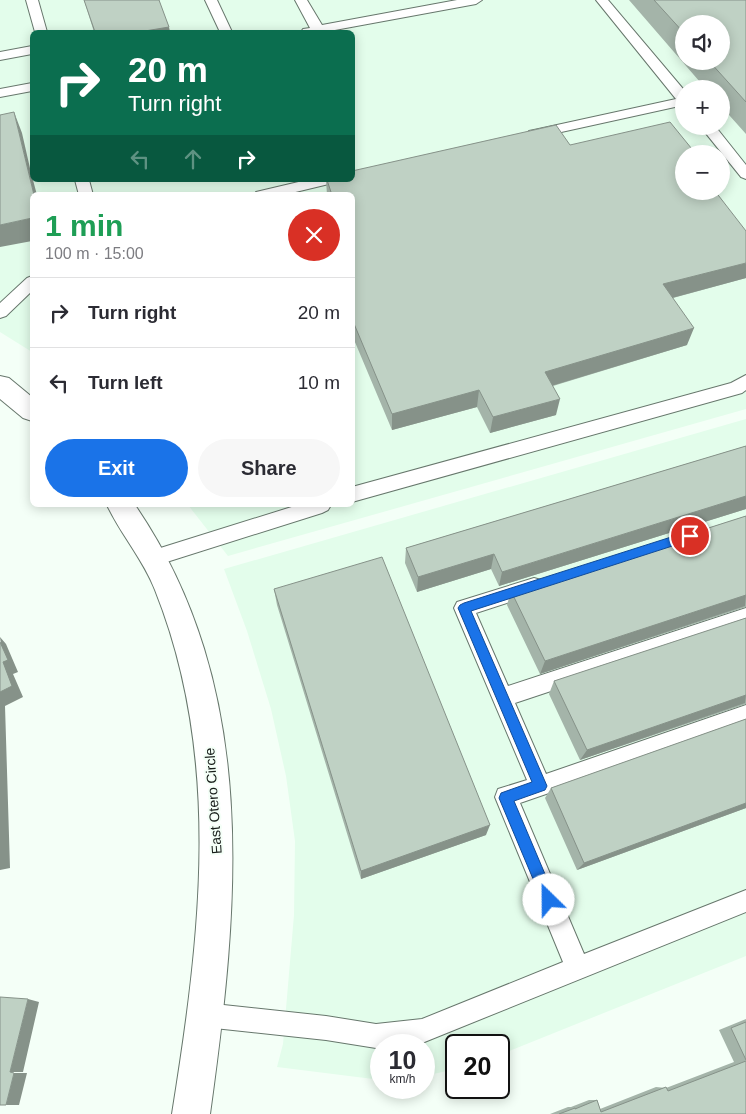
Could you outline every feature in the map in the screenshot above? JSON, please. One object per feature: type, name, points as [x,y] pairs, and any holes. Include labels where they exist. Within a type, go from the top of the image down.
[{"type":"street","points":[[0,385],[30,409]]},
{"type":"street","name":"East Otero Circle","points":[[121,507],[154,558],[172,597],[188,643],[199,686],[209,741],[216,805],[217,874],[205,1015],[191,1114]]},
{"type":"lane","points":[[32,0],[40,30]]},
{"type":"lane","points":[[211,0],[225,30]]},
{"type":"lane","points":[[302,0],[312,30]]},
{"type":"lane","points":[[317,30],[476,0]]},
{"type":"lane","points":[[602,0],[675,89]]},
{"type":"lane","points":[[0,56],[30,50]]},
{"type":"lane","points":[[0,93],[30,87]]},
{"type":"lane","points":[[524,137],[675,102]]},
{"type":"lane","points":[[714,135],[746,174]]},
{"type":"lane","points":[[274,192],[319,182]]},
{"type":"lane","points":[[0,312],[30,284]]},
{"type":"lane","points":[[355,494],[736,388],[746,381]]},
{"type":"lane","points":[[154,558],[316,507]]},
{"type":"lane","points":[[541,786],[464,608],[549,581]]},
{"type":"lane","points":[[503,698],[746,617]]},
{"type":"lane","points":[[578,969],[506,798],[746,715]]},
{"type":"lane","points":[[205,1015],[326,1028],[376,1036],[422,1031],[746,901]]},
{"type":"shaded area","points":[[0,0],[746,0],[746,409],[228,556],[190,507],[355,507],[355,192],[30,192],[30,351],[0,332]]},
{"type":"shaded area","points":[[746,419],[746,956],[510,1051],[510,1034],[445,1034],[445,1071],[435,1074],[435,1034],[370,1034],[370,1079],[277,1067],[283,1044],[294,915],[295,841],[286,776],[271,709],[247,631],[224,569]]},
{"type":"building","points":[[84,0],[159,0],[169,27],[151,30],[94,30]]},
{"type":"building","points":[[654,0],[746,0],[746,102],[730,84],[730,80],[726,80],[717,70],[730,70],[730,15],[675,15],[675,23]]},
{"type":"building","points":[[14,112],[33,192],[30,192],[30,218],[0,225],[0,115]]},
{"type":"building","points":[[670,122],[675,128],[675,135],[681,135],[689,145],[675,145],[675,200],[722,200],[746,231],[746,263],[663,284],[694,328],[545,372],[560,399],[493,417],[479,390],[392,414],[355,326],[355,192],[331,192],[328,182],[355,182],[355,170],[556,125],[570,145]]},
{"type":"building","points":[[746,446],[746,496],[502,572],[494,554],[418,577],[406,548]]},
{"type":"building","points":[[746,516],[746,595],[545,661],[511,591]]},
{"type":"building","points":[[382,557],[490,825],[361,871],[274,589]]},
{"type":"building","points":[[746,618],[746,695],[587,750],[554,681]]},
{"type":"building","points":[[0,642],[8,660],[3,662],[12,686],[0,692]]},
{"type":"building","points":[[746,719],[746,803],[584,863],[551,788]]},
{"type":"building","points":[[0,997],[28,999],[10,1072],[14,1073],[6,1105],[0,1105]]},
{"type":"building","points":[[746,1022],[746,1060],[731,1028]]},
{"type":"building","points":[[746,1061],[746,1114],[559,1114],[597,1100],[601,1112],[666,1087],[668,1091]]},
{"type":"route","points":[[549,900],[506,798],[541,786],[464,608],[690,536]]}]
